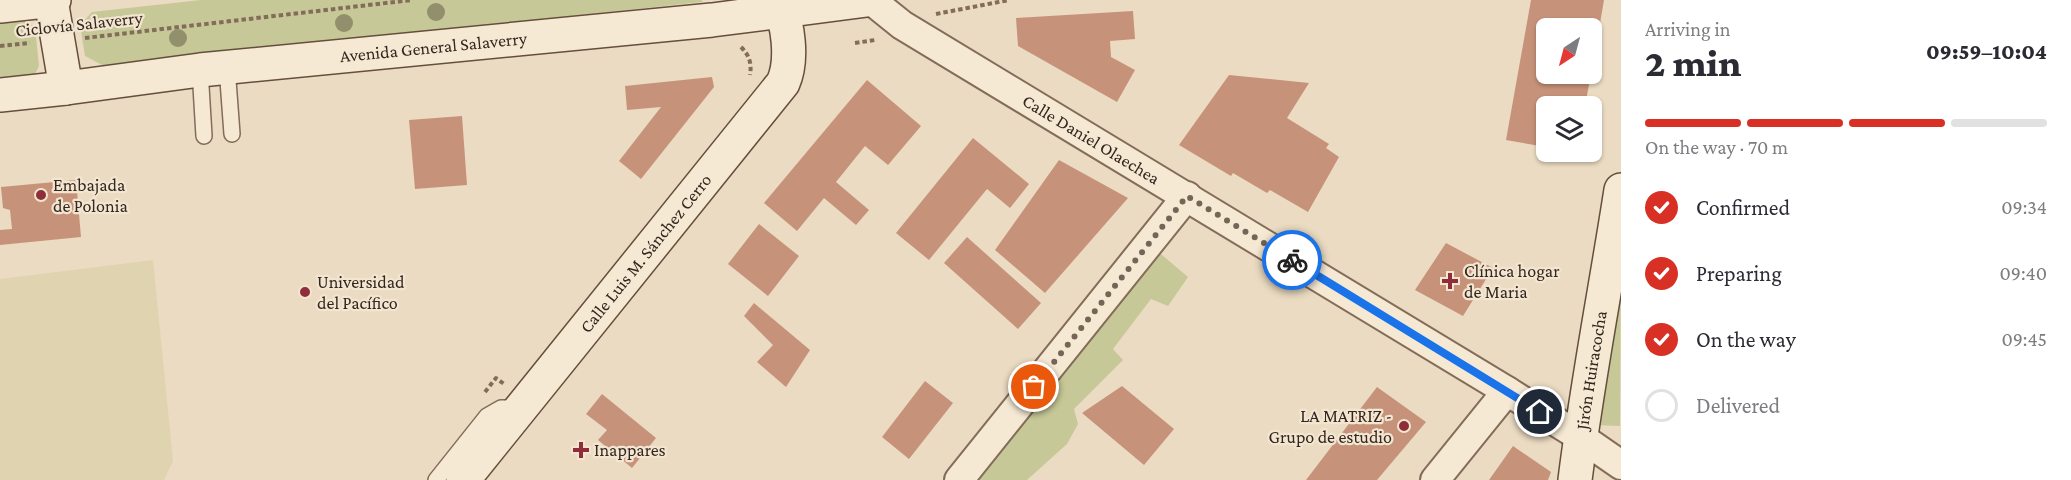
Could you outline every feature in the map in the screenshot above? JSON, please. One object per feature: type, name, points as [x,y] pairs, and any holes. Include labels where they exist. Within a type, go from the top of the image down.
[{"type":"street","points":[[0,6],[52,0],[66,88]]},
{"type":"street","name":"Avenida General Salaverry","points":[[0,95],[213,68],[712,20],[779,6],[869,0]]},
{"type":"street","name":"Calle Daniel Olaechea","points":[[869,0],[902,25],[1507,391],[1621,465]]},
{"type":"street","name":"Calle Luis M. Sánchez Cerro","points":[[463,480],[783,83],[788,73],[789,46],[779,6]]},
{"type":"street","name":"Jirón Huiracocha","points":[[1575,480],[1582,438],[1584,406],[1606,289],[1621,190]]},
{"type":"street","points":[[959,480],[1187,196]]},
{"type":"street","points":[[1435,480],[1507,391]]},
{"type":"lane","points":[[213,68],[232,134]]},
{"type":"lane","points":[[204,136],[213,68]]},
{"type":"lane","points":[[436,480],[487,416],[501,408],[521,408]]},
{"type":"path","name":"Ciclovía Salaverry","points":[[0,45],[59,41],[412,0]]},
{"type":"shaded area","points":[[153,260],[173,461],[164,480],[0,480],[0,279]]},
{"type":"green space","points":[[201,0],[702,0],[702,2],[104,66],[85,56],[80,25],[92,12]]},
{"type":"green space","points":[[10,13],[35,27],[39,66],[32,80],[0,83],[0,14]]},
{"type":"green space","points":[[1155,249],[1188,277],[1168,306],[1151,299],[1113,349],[1123,360],[1074,409],[1078,424],[1067,444],[1027,480],[960,480]]},
{"type":"green space","points":[[1621,256],[1620,426],[1595,425]]},
{"type":"building","points":[[1531,0],[1604,0],[1601,18],[1536,18],[1536,84],[1589,84],[1587,96],[1536,96],[1536,145],[1506,140]]},
{"type":"building","points":[[1133,11],[1135,39],[1110,41],[1111,57],[1135,70],[1117,102],[1018,46],[1016,18]]},
{"type":"building","points":[[1229,75],[1309,83],[1287,118],[1329,144],[1326,148],[1339,157],[1308,212],[1270,190],[1267,193],[1233,173],[1231,176],[1179,145]]},
{"type":"building","points":[[712,77],[714,87],[641,179],[619,161],[661,107],[627,110],[625,86]]},
{"type":"building","points":[[867,80],[921,126],[888,165],[865,146],[836,182],[869,210],[856,225],[824,198],[797,231],[764,203]]},
{"type":"building","points":[[462,116],[467,185],[415,189],[409,120]]},
{"type":"building","points":[[973,138],[1029,184],[1010,208],[987,189],[929,260],[896,233]]},
{"type":"building","points":[[1059,160],[1128,198],[1045,293],[995,250]]},
{"type":"building","points":[[76,180],[81,237],[0,245],[0,230],[12,229],[10,210],[3,208],[1,187]]},
{"type":"building","points":[[759,224],[799,256],[768,296],[728,264]]},
{"type":"building","points":[[967,237],[1041,303],[1018,329],[944,263]]},
{"type":"building","points":[[1446,243],[1493,268],[1463,316],[1415,290]]},
{"type":"building","points":[[754,303],[810,350],[786,387],[757,362],[773,345],[744,316]]},
{"type":"building","points":[[925,381],[953,403],[909,459],[882,437]]},
{"type":"building","points":[[1122,386],[1174,429],[1144,465],[1082,413]]},
{"type":"building","points":[[1377,387],[1426,422],[1377,480],[1306,480]]},
{"type":"building","points":[[602,394],[656,438],[632,468],[598,440],[607,430],[586,414]]},
{"type":"building","points":[[1513,446],[1551,472],[1548,480],[1489,480]]},
{"type":"way so far","points":[[1034,387],[1187,196],[1292,260]]},
{"type":"place","name":"Embajada de Polonia","points":[[41,195]]},
{"type":"place","name":"Clínica hogar de Maria","points":[[1450,281]]},
{"type":"place","name":"Universidad del Pacífico","points":[[305,292]]},
{"type":"place","name":"LA MATRIZ - Grupo de estudio","points":[[1404,426]]},
{"type":"place","name":"Inappares","points":[[581,450]]},
{"type":"route","points":[[1292,260],[1540,412]]}]
